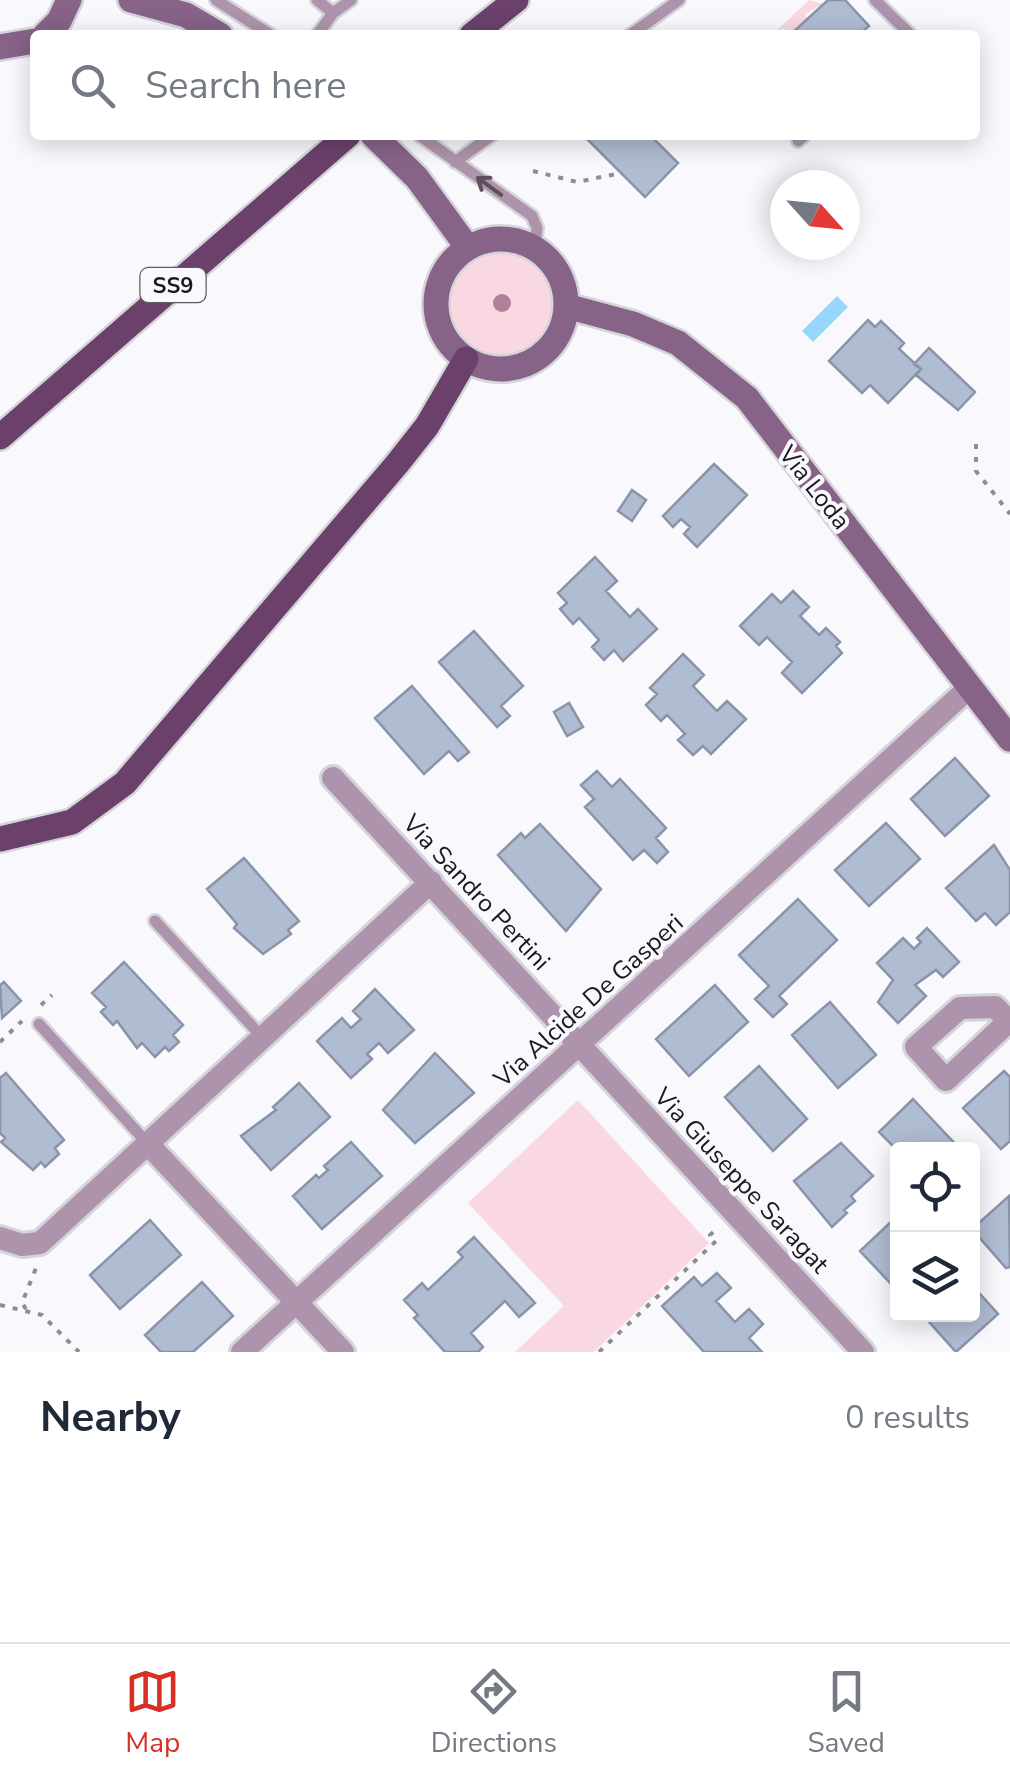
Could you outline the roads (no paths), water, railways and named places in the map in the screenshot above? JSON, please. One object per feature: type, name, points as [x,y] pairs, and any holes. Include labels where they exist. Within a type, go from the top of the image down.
[{"type":"main road","points":[[49,30],[59,21],[69,0]]},
{"type":"main road","points":[[130,0],[186,15],[212,30]]},
{"type":"main road","points":[[478,30],[516,0]]},
{"type":"main road","points":[[0,47],[30,42]]},
{"type":"main road","name":"SS9","points":[[0,437],[342,140]]},
{"type":"main road","points":[[378,140],[416,178],[468,248]]},
{"type":"main road","points":[[507,239],[535,248],[555,267],[566,306],[560,332],[532,362],[492,368],[466,359],[447,340],[436,303],[449,265],[468,248],[507,239]]},
{"type":"main road","name":"Via Loda","points":[[566,306],[666,337],[705,360],[747,398],[1010,739]]},
{"type":"main road","points":[[3,836],[72,822],[125,783],[398,464],[427,426],[466,359]]},
{"type":"street","name":"Via Alcide De Gasperi","points":[[242,1352],[970,687]]},
{"type":"street","name":"Via Sandro Pertini","points":[[333,778],[580,1045]]},
{"type":"street","points":[[0,1234],[22,1245],[40,1243],[431,882]]},
{"type":"street","name":"Via Giuseppe Saragat","points":[[580,1045],[863,1352]]},
{"type":"street","points":[[148,1144],[344,1352]]},
{"type":"lane","points":[[216,0],[263,30]]},
{"type":"lane","points":[[317,0],[333,13]]},
{"type":"lane","points":[[321,30],[333,13],[351,0]]},
{"type":"lane","points":[[637,30],[679,0]]},
{"type":"lane","points":[[875,0],[906,30]]},
{"type":"lane","points":[[426,140],[532,216],[538,228],[535,248]]},
{"type":"lane","points":[[455,162],[485,140]]},
{"type":"lane","points":[[155,922],[263,1038]]},
{"type":"lane","points":[[39,1024],[148,1144]]},
{"type":"lane","points":[[0,1222],[4,1226],[0,1234]]},
{"type":"water","points":[[837,296],[848,307],[813,342],[802,331]]}]
